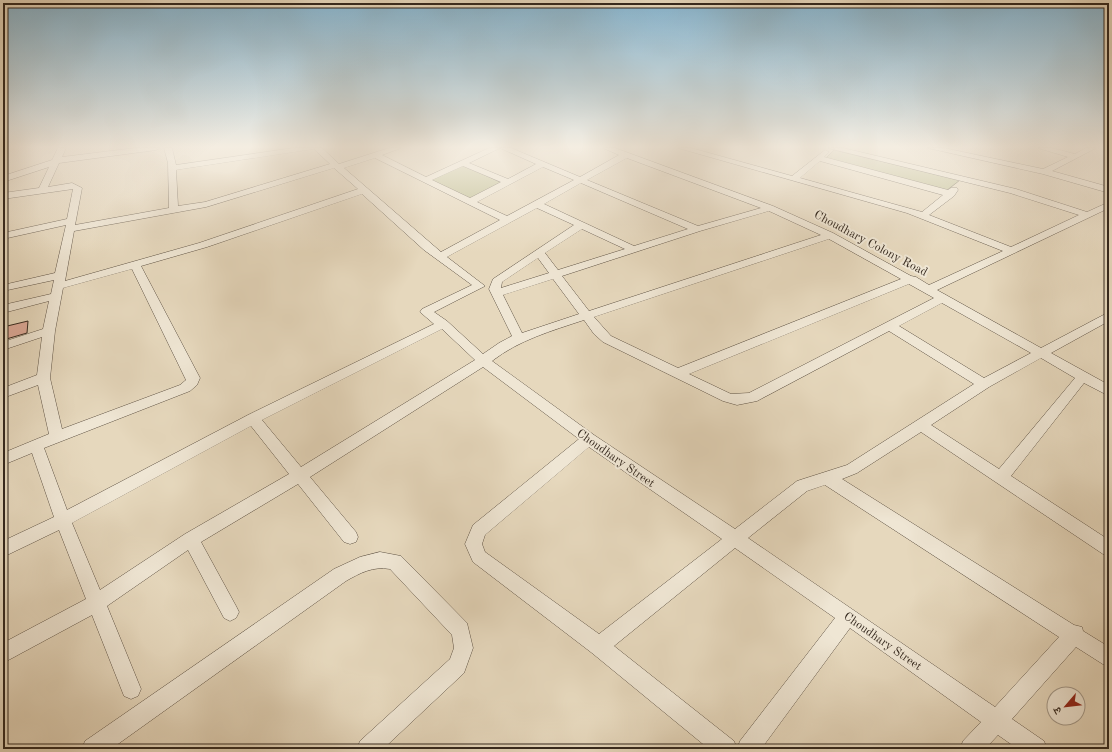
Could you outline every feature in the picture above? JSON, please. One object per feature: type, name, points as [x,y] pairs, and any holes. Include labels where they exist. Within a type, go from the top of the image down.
[{"type":"street","points":[[42,191],[46,183]]},
{"type":"street","points":[[173,183],[174,210]]},
{"type":"street","points":[[3,236],[174,210],[221,200],[279,183]]},
{"type":"street","name":"Choudhary Street","points":[[356,183],[440,257],[480,286],[426,312],[443,324],[483,361],[589,440],[733,540],[848,616],[1036,749]]},
{"type":"street","points":[[431,183],[507,220]]},
{"type":"street","points":[[470,202],[506,183]]},
{"type":"street","points":[[440,257],[576,183]]},
{"type":"street","points":[[589,183],[697,229]]},
{"type":"street","name":"Choudhary Colony Road","points":[[704,183],[770,208],[830,235],[912,279],[1109,391]]},
{"type":"street","points":[[812,183],[923,216],[1012,251]]},
{"type":"street","points":[[911,183],[951,194]]},
{"type":"street","points":[[923,216],[951,194],[962,183]]},
{"type":"street","points":[[982,183],[1039,198],[1088,215]]},
{"type":"street","points":[[1084,183],[1109,190]]},
{"type":"street","points":[[3,196],[72,186],[78,188],[49,331],[43,378],[57,437]]},
{"type":"street","points":[[3,309],[135,265],[203,245],[364,190]]},
{"type":"street","points":[[538,204],[633,250]]},
{"type":"street","points":[[930,290],[1109,205]]},
{"type":"street","points":[[497,294],[697,229],[770,208]]},
{"type":"street","points":[[519,338],[497,294],[495,284],[497,281],[539,252],[582,224]]},
{"type":"street","points":[[3,653],[97,602],[191,539],[343,450],[483,361],[503,346],[519,338],[586,315],[830,235]]},
{"type":"street","points":[[539,252],[554,275],[607,339],[728,398],[737,400],[752,398],[944,297]]},
{"type":"street","points":[[3,459],[185,388],[192,382],[193,378],[135,265]]},
{"type":"street","points":[[3,288],[60,275]]},
{"type":"street","points":[[678,374],[912,279]]},
{"type":"street","points":[[599,646],[802,486],[842,474],[852,469],[984,384],[1109,316]]},
{"type":"street","points":[[3,549],[63,520],[253,419],[443,324]]},
{"type":"street","points":[[889,325],[984,384]]},
{"type":"street","points":[[3,346],[49,331]]},
{"type":"street","points":[[1001,478],[1083,376]]},
{"type":"street","points":[[3,393],[43,378]]},
{"type":"street","points":[[253,419],[350,537]]},
{"type":"street","points":[[921,425],[1109,549]]},
{"type":"street","points":[[589,440],[479,530],[473,538],[473,547],[479,556],[599,646],[726,749]]},
{"type":"street","points":[[36,445],[63,520],[131,689]]},
{"type":"street","points":[[827,478],[1075,634],[1109,658]]},
{"type":"street","points":[[191,539],[230,612]]},
{"type":"street","points":[[93,749],[340,575],[359,564],[384,559],[395,562],[460,630],[464,643],[464,654],[457,666],[368,749]]},
{"type":"street","points":[[748,749],[848,616]]},
{"type":"street","points":[[970,749],[998,721],[1075,634]]},
{"type":"green space","points":[[436,183],[502,183],[471,199]]},
{"type":"green space","points":[[916,183],[956,183],[946,191]]},
{"type":"building","points":[[28,321],[27,333],[3,340],[3,327]]}]
